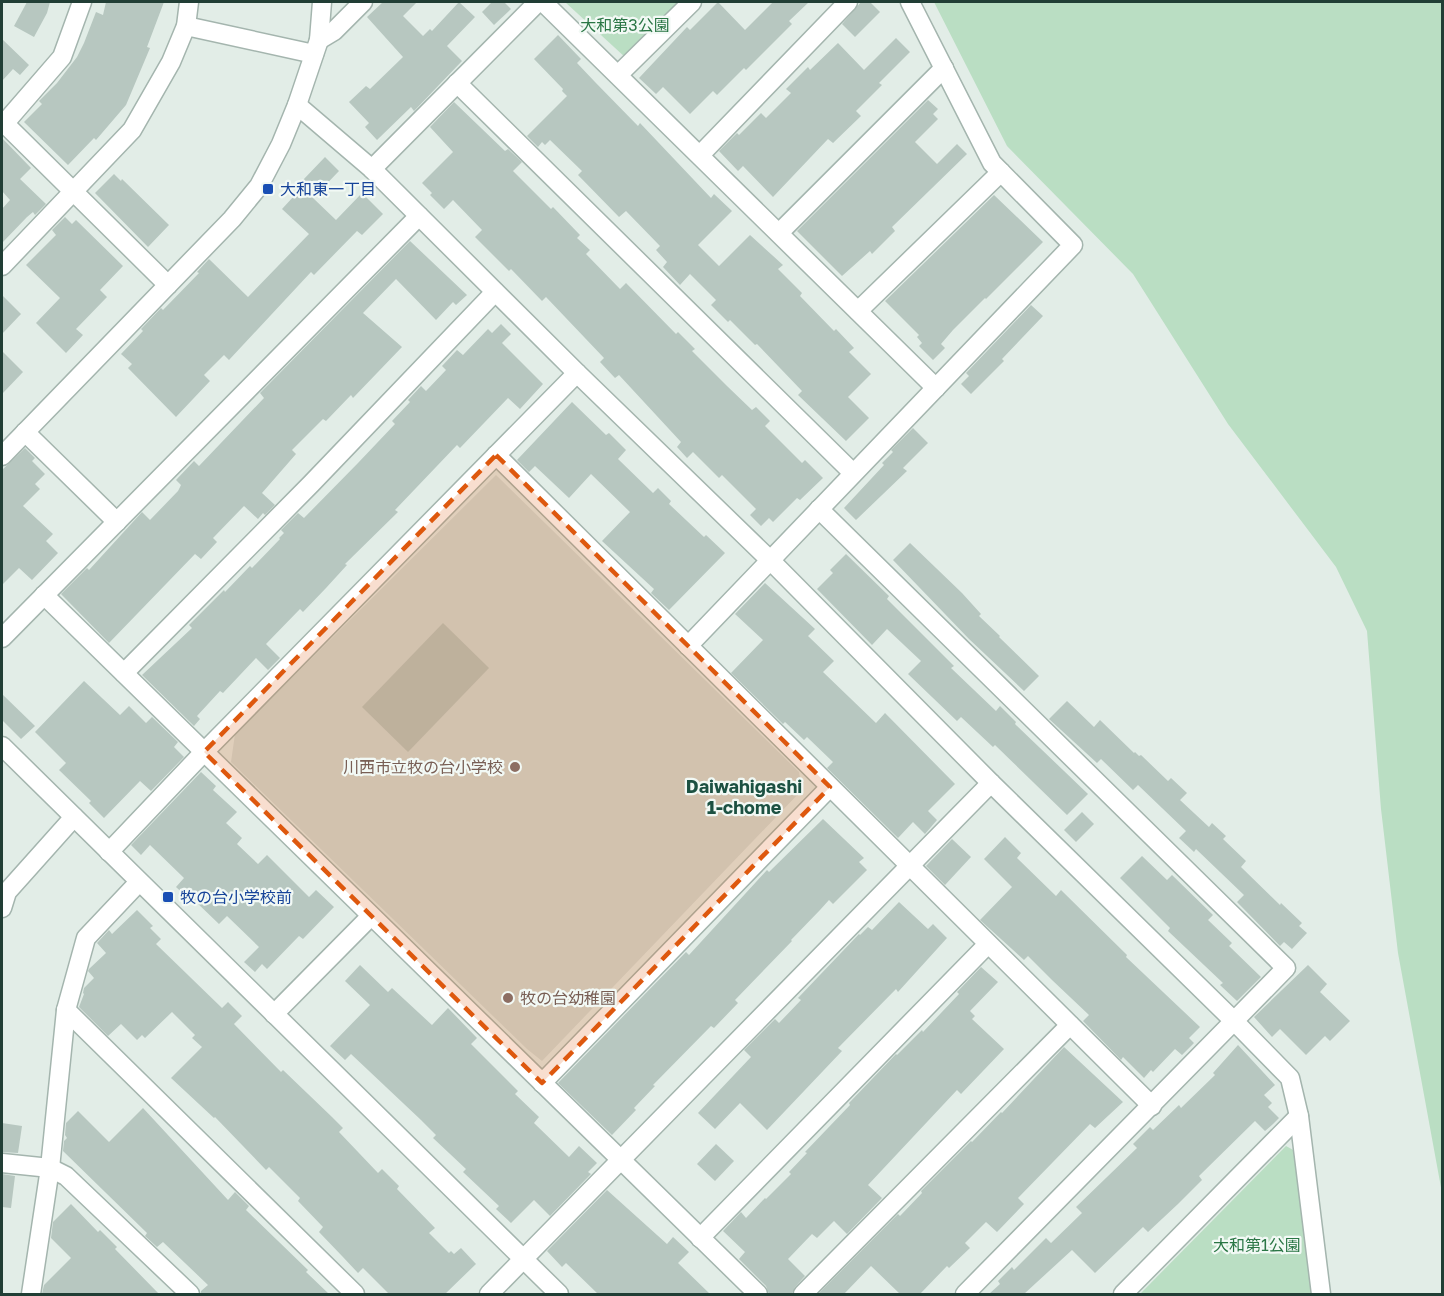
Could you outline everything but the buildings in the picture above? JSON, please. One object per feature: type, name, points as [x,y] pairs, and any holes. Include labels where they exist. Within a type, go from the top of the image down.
[{"type":"street","points":[[82,2],[62,57],[3,123],[168,285]]},
{"type":"street","points":[[2,265],[132,130],[171,63],[186,26],[189,2]]},
{"type":"street","points":[[2,456],[232,219],[259,186],[281,144],[297,105],[316,47],[322,2]]},
{"type":"street","points":[[316,47],[363,2]]},
{"type":"street","points":[[372,169],[538,2]]},
{"type":"street","points":[[543,2],[936,388]]},
{"type":"street","points":[[618,75],[692,2]]},
{"type":"street","points":[[700,155],[848,2]]},
{"type":"street","points":[[688,646],[1073,245],[992,163],[910,2]]},
{"type":"street","points":[[186,26],[316,47]]},
{"type":"street","points":[[779,233],[944,68]]},
{"type":"street","points":[[457,83],[853,474]]},
{"type":"street","points":[[297,105],[372,169],[577,373],[770,560],[991,783],[1290,1078],[1299,1116],[1321,1294]]},
{"type":"street","points":[[858,311],[1001,172]]},
{"type":"street","points":[[2,638],[419,216]]},
{"type":"street","points":[[124,673],[311,484],[495,292]]},
{"type":"street","points":[[109,852],[204,752],[577,373]]},
{"type":"street","points":[[25,432],[117,522]]},
{"type":"street","points":[[496,456],[1152,1106]]},
{"type":"street","points":[[819,509],[1286,968],[965,1294]]},
{"type":"street","points":[[44,595],[758,1294]]},
{"type":"street","points":[[5,756],[74,817],[559,1294]]},
{"type":"street","points":[[489,1294],[991,783]]},
{"type":"street","points":[[542,1083],[830,787]]},
{"type":"street","points":[[2,908],[7,892],[74,817]]},
{"type":"street","points":[[31,1294],[50,1168],[66,1010],[86,938],[139,882]]},
{"type":"street","points":[[274,1014],[371,916]]},
{"type":"street","points":[[700,1238],[988,944]]},
{"type":"street","points":[[66,1010],[355,1294]]},
{"type":"street","points":[[803,1294],[1070,1025]]},
{"type":"street","points":[[1123,1294],[1299,1116]]},
{"type":"street","points":[[2,1163],[50,1168],[66,1176],[190,1294]]},
{"type":"highlighted area","points":[[496,455],[830,787],[542,1083],[204,752]]},
{"type":"shaded area","name":"川西市立牧の台小学校","points":[[496,475],[799,772],[802,790],[542,1061],[231,762],[235,734]]},
{"type":"green space","name":"大和第3公園","points":[[565,2],[684,2],[626,58]]},
{"type":"green space","points":[[934,2],[1442,2],[1442,1193],[1398,953],[1381,809],[1367,631],[1336,567],[1228,424],[1133,274],[1007,146]]},
{"type":"green space","name":"大和第1公園","points":[[1286,1146],[1295,1151],[1313,1294],[1140,1294]]},
{"type":"place","name":"大和東一丁目","points":[[268,189]]},
{"type":"place","name":"川西市立牧の台小学校","points":[[515,767]]},
{"type":"place","name":"牧の台小学校前","points":[[168,897]]},
{"type":"place","name":"牧の台幼稚園","points":[[508,998]]},
{"type":"district","name":"Daiwahigashi 1-chome","points":[[744,797]]}]
